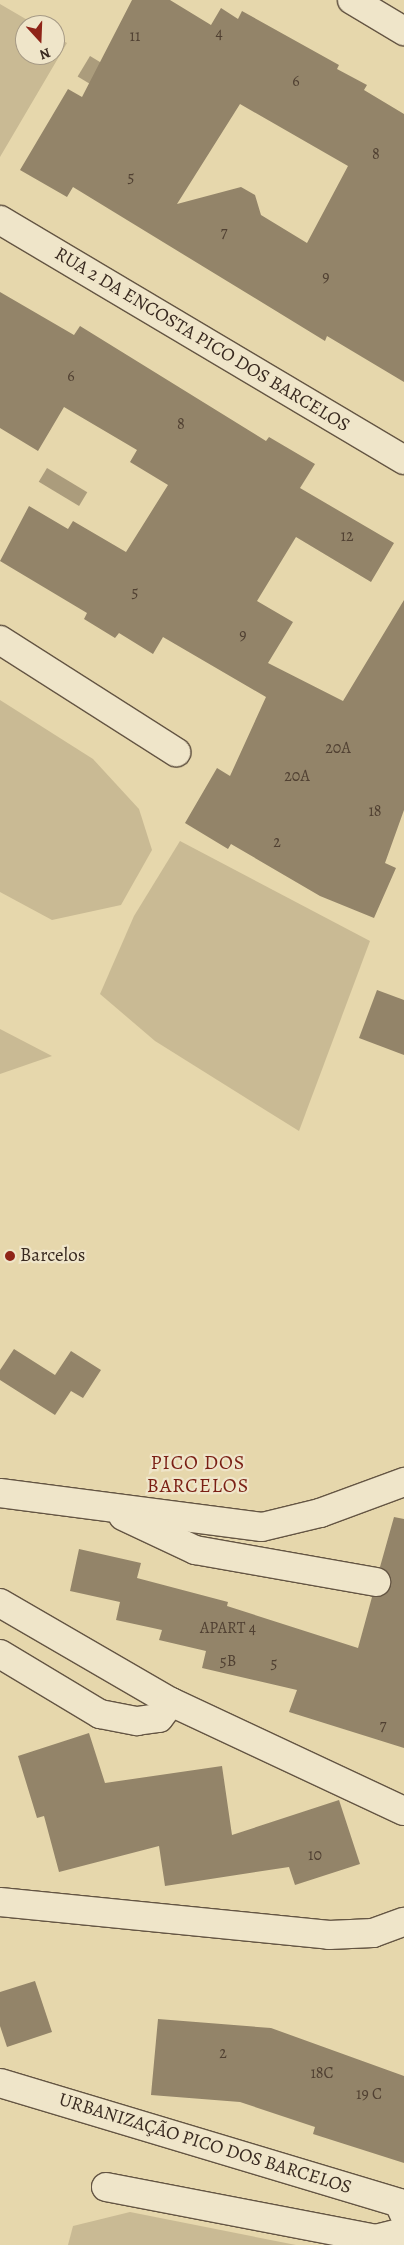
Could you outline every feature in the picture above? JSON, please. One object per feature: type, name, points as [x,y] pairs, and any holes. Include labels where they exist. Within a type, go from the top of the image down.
[{"type":"street","points":[[352,0],[404,31]]},
{"type":"street","name":"RUA 2 DA ENCOSTA PICO DOS BARCELOS","points":[[0,220],[404,460]]},
{"type":"street","points":[[0,640],[176,752]]},
{"type":"street","points":[[0,1493],[262,1526],[320,1513],[404,1482]]},
{"type":"street","points":[[102,1506],[195,1550],[376,1582]]},
{"type":"street","points":[[0,1602],[171,1702],[404,1811]]},
{"type":"street","points":[[0,1654],[100,1714],[138,1721],[159,1718],[171,1702]]},
{"type":"street","points":[[0,1902],[329,1934],[373,1933],[404,1922]]},
{"type":"street","name":"URBANIZAÇÃO PICO DOS BARCELOS","points":[[0,2082],[399,2203],[404,2214]]},
{"type":"street","points":[[106,2187],[375,2239],[404,2232]]},
{"type":"shaded area","points":[[0,4],[19,15],[15,15],[15,65],[54,65],[0,157]]},
{"type":"shaded area","points":[[90,56],[130,80],[118,101],[78,77]]},
{"type":"shaded area","points":[[47,468],[87,492],[79,506],[39,482]]},
{"type":"shaded area","points":[[0,700],[93,759],[139,809],[152,850],[121,905],[52,920],[0,892]]},
{"type":"shaded area","points":[[180,841],[370,941],[299,1131],[155,1041],[100,994],[134,916]]},
{"type":"shaded area","points":[[0,1029],[52,1056],[0,1074]]},
{"type":"shaded area","points":[[130,2212],[296,2245],[68,2245],[73,2226]]},
{"type":"building","points":[[132,0],[170,0],[211,25],[221,8],[238,19],[242,11],[339,65],[337,69],[367,85],[364,90],[404,114],[404,382],[327,336],[325,341],[73,187],[67,197],[20,170],[68,89],[82,97]],"holes":[[[240,104],[348,166],[307,243],[261,215],[255,195],[241,187],[177,204]]]},
{"type":"building","points":[[0,292],[74,335],[80,326],[266,441],[269,437],[315,464],[300,488],[394,543],[371,582],[296,537],[257,601],[293,622],[268,663],[343,701],[404,600],[404,810],[385,863],[396,868],[374,918],[320,896],[231,844],[228,849],[185,823],[217,768],[230,776],[266,697],[163,637],[153,654],[119,633],[115,638],[84,619],[87,613],[0,561],[29,506],[68,529],[73,521],[126,552],[168,485],[130,462],[137,450],[64,407],[38,451],[0,428]]},
{"type":"building","points":[[377,990],[404,1000],[404,1055],[359,1038]]},
{"type":"building","points":[[14,1349],[55,1375],[71,1351],[101,1370],[83,1398],[71,1391],[55,1415],[0,1380],[0,1370]]},
{"type":"building","points":[[394,1517],[404,1519],[404,1748],[289,1712],[297,1690],[202,1668],[206,1651],[159,1640],[162,1630],[116,1620],[120,1602],[70,1591],[79,1549],[141,1563],[137,1578],[228,1602],[227,1606],[358,1648],[372,1597],[382,1596],[391,1585],[390,1576],[380,1567]]},
{"type":"building","points":[[89,1733],[105,1783],[222,1766],[232,1835],[339,1800],[360,1864],[295,1885],[289,1867],[165,1886],[159,1846],[59,1872],[44,1816],[37,1818],[18,1756]]},
{"type":"building","points":[[35,1981],[52,2032],[7,2047],[0,2026],[0,1992]]},
{"type":"building","points":[[158,2019],[271,2028],[404,2076],[404,2163],[313,2134],[315,2127],[240,2102],[151,2095]]},
{"type":"place","name":"Barcelos","points":[[10,1256]]},
{"type":"district","name":"PICO DOS BARCELOS","points":[[198,1474]]}]
